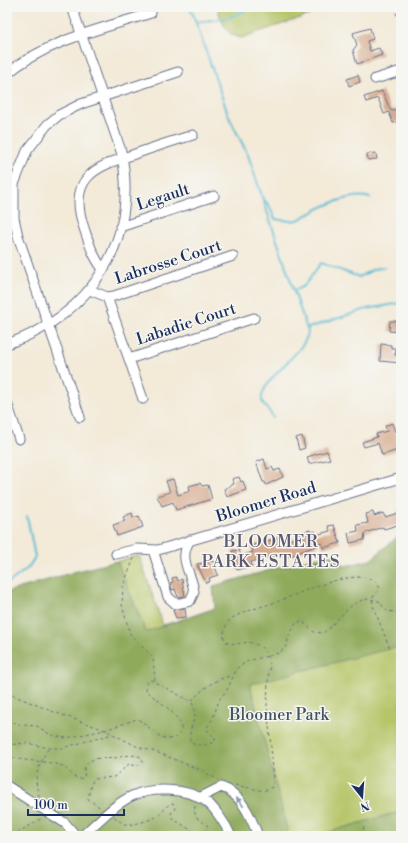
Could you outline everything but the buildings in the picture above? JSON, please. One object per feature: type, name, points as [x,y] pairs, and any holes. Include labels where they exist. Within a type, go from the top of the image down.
[{"type":"street","points":[[7,344],[49,325],[72,308],[90,290],[114,248],[125,202],[122,158],[103,96],[72,7]]},
{"type":"street","points":[[7,74],[41,51],[82,35],[152,13]]},
{"type":"street","points":[[375,79],[401,71]]},
{"type":"street","points":[[80,417],[18,236],[13,213],[14,184],[27,151],[47,126],[68,110],[103,96],[178,72]]},
{"type":"street","points":[[103,269],[92,253],[81,219],[78,198],[87,177],[101,166],[193,134]]},
{"type":"street","name":"Legault","points":[[120,227],[214,196]]},
{"type":"street","name":"Labrosse Court","points":[[90,290],[107,297],[124,293],[233,256]]},
{"type":"street","points":[[107,297],[142,399]]},
{"type":"street","name":"Labadie Court","points":[[129,359],[254,318]]},
{"type":"street","points":[[7,403],[19,439]]},
{"type":"street","name":"Bloomer Road","points":[[116,554],[128,550],[149,549],[190,540],[401,478]]},
{"type":"street","points":[[149,549],[168,597],[176,604],[182,604],[190,600],[194,592],[184,555],[184,549],[190,540]]},
{"type":"street","points":[[7,786],[65,823],[76,836]]},
{"type":"street","points":[[199,798],[221,787],[230,789],[248,811],[258,836]]},
{"type":"street","points":[[82,836],[108,813],[133,795],[162,789],[184,792],[204,800],[224,822],[231,836]]},
{"type":"path","points":[[394,7],[401,28]]},
{"type":"path","points":[[149,549],[137,554],[133,561],[123,586],[122,604],[130,634],[153,658],[155,682]]},
{"type":"path","points":[[235,785],[264,791],[272,787],[274,779],[267,706],[270,665],[268,655],[260,646],[249,642],[235,644],[226,642],[223,635],[227,623],[240,614],[286,599],[307,589],[345,579],[368,577],[374,579],[380,589],[372,598]]},
{"type":"path","points":[[372,598],[376,614],[390,649]]},
{"type":"path","points":[[232,676],[216,680],[196,695],[192,702],[195,713],[190,728],[190,738],[197,746],[212,743],[215,738],[206,729],[213,718],[219,700],[227,690],[232,676],[237,668],[279,652],[287,646],[288,638],[296,623],[302,621],[314,632],[323,633],[353,605],[365,599],[372,598],[381,602],[384,609],[389,613],[401,612]]},
{"type":"path","points":[[7,720],[22,725],[37,726],[51,735],[66,738],[106,730],[137,719],[142,721],[147,728],[167,739],[174,738],[179,735],[181,730],[178,720],[166,704],[153,698],[146,691],[148,682],[151,680],[192,702]]},
{"type":"path","points":[[7,693],[54,712],[106,730],[138,747],[156,752],[203,771],[220,781]]},
{"type":"path","points":[[7,745],[27,742],[49,748],[72,747],[96,738],[113,734]]},
{"type":"path","points":[[39,797],[35,777],[49,748]]},
{"type":"path","points":[[7,756],[61,766],[72,777],[80,779],[84,777],[84,767],[86,763],[103,756],[115,758],[122,755],[141,757],[143,760],[141,764],[137,766],[129,764],[114,777],[100,777],[94,779],[91,784],[88,799],[124,824],[152,820],[161,813],[163,808],[173,803],[175,810],[171,813],[172,818],[201,836],[205,834],[208,826],[197,818],[194,811],[199,798]]},
{"type":"path","points":[[12,836],[49,812]]},
{"type":"path","points":[[363,836],[364,825]]},
{"type":"green space","points":[[217,7],[333,7],[241,38],[231,34],[228,31],[222,22]]},
{"type":"green space","name":"Bloomer Park","points":[[401,534],[401,664],[396,647],[250,684],[289,836],[7,836],[7,592],[77,571],[117,561],[146,632],[215,608],[213,586],[306,560],[334,554],[345,566],[370,560]]},
{"type":"green space","name":"Bloomer Park","points":[[401,554],[401,836],[7,836],[7,595],[139,555],[163,625]]},
{"type":"green space","points":[[401,811],[401,836],[315,836]]},
{"type":"waterway","points":[[189,7],[193,14],[229,117],[248,155],[308,332],[306,340],[275,375],[263,392],[262,400],[273,418]]},
{"type":"waterway","points":[[196,22],[228,18],[253,7]]},
{"type":"waterway","points":[[264,200],[269,205],[275,219],[292,221],[301,219],[324,206],[340,200],[357,197],[370,198]]},
{"type":"waterway","points":[[295,290],[304,286],[321,263],[359,277],[374,269],[385,267]]},
{"type":"waterway","points":[[308,328],[367,309],[401,303]]},
{"type":"waterway","points":[[7,584],[28,568],[35,557],[27,516]]},
{"type":"district","name":"BLOOMER PARK ESTATES","points":[[271,552]]}]
